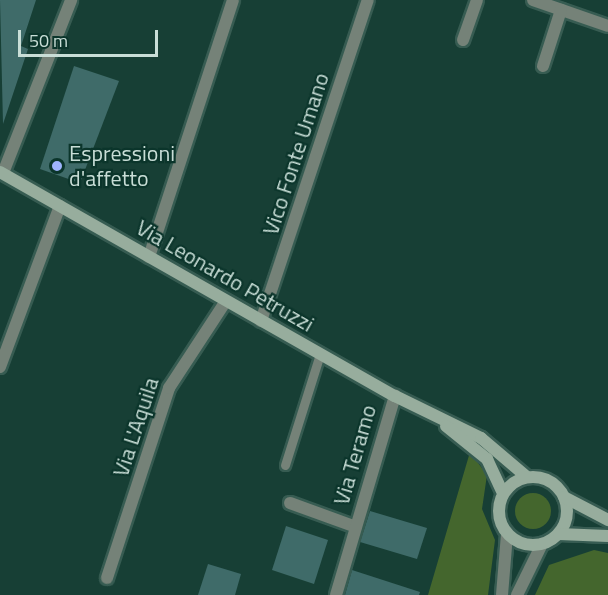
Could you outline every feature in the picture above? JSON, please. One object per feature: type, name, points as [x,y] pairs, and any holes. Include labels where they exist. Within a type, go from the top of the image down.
[{"type":"main road","name":"Via Leonardo Petruzzi","points":[[1,172],[394,396],[482,438],[527,477]]},
{"type":"main road","name":"Via Leonardo Petruzzi","points":[[431,414],[487,459],[503,493]]},
{"type":"main road","points":[[608,520],[564,497],[549,480],[527,477],[503,493],[499,519],[507,534],[523,544],[542,544],[559,534],[608,536]]},
{"type":"main road","points":[[559,534],[567,516],[564,497]]},
{"type":"street","points":[[1,172],[71,0]]},
{"type":"street","points":[[149,258],[233,0]]},
{"type":"street","name":"Vico Fonte Umano","points":[[261,321],[368,0]]},
{"type":"street","points":[[463,40],[477,0]]},
{"type":"street","points":[[533,0],[608,26]]},
{"type":"street","points":[[543,66],[561,10]]},
{"type":"street","points":[[0,367],[60,206]]},
{"type":"street","name":"Via L'Aquila","points":[[107,578],[169,388],[226,301]]},
{"type":"street","name":"Via Teramo","points":[[336,595],[394,396]]},
{"type":"street","name":"Via Teramo","points":[[290,503],[356,527]]},
{"type":"street","points":[[502,595],[507,534]]},
{"type":"street","points":[[517,595],[542,544]]},
{"type":"lane","points":[[285,465],[320,354]]},
{"type":"green space","points":[[470,452],[487,475],[482,509],[495,540],[488,595],[428,595]]},
{"type":"green space","points":[[533,493],[546,498],[551,511],[546,524],[533,529],[520,524],[515,511],[520,498]]},
{"type":"green space","points":[[594,550],[608,553],[608,595],[535,595],[549,565]]},
{"type":"building","points":[[0,0],[36,0],[21,46],[28,49],[3,124]]},
{"type":"building","points":[[74,66],[119,81],[80,183],[40,169]]},
{"type":"building","points":[[370,511],[427,528],[417,559],[360,542]]},
{"type":"building","points":[[286,526],[328,540],[314,584],[272,570]]},
{"type":"building","points":[[208,564],[241,574],[235,595],[198,595]]},
{"type":"building","points":[[352,570],[420,592],[419,595],[345,595]]},
{"type":"place","name":"Espressioni d'affetto","points":[[57,166]]}]
